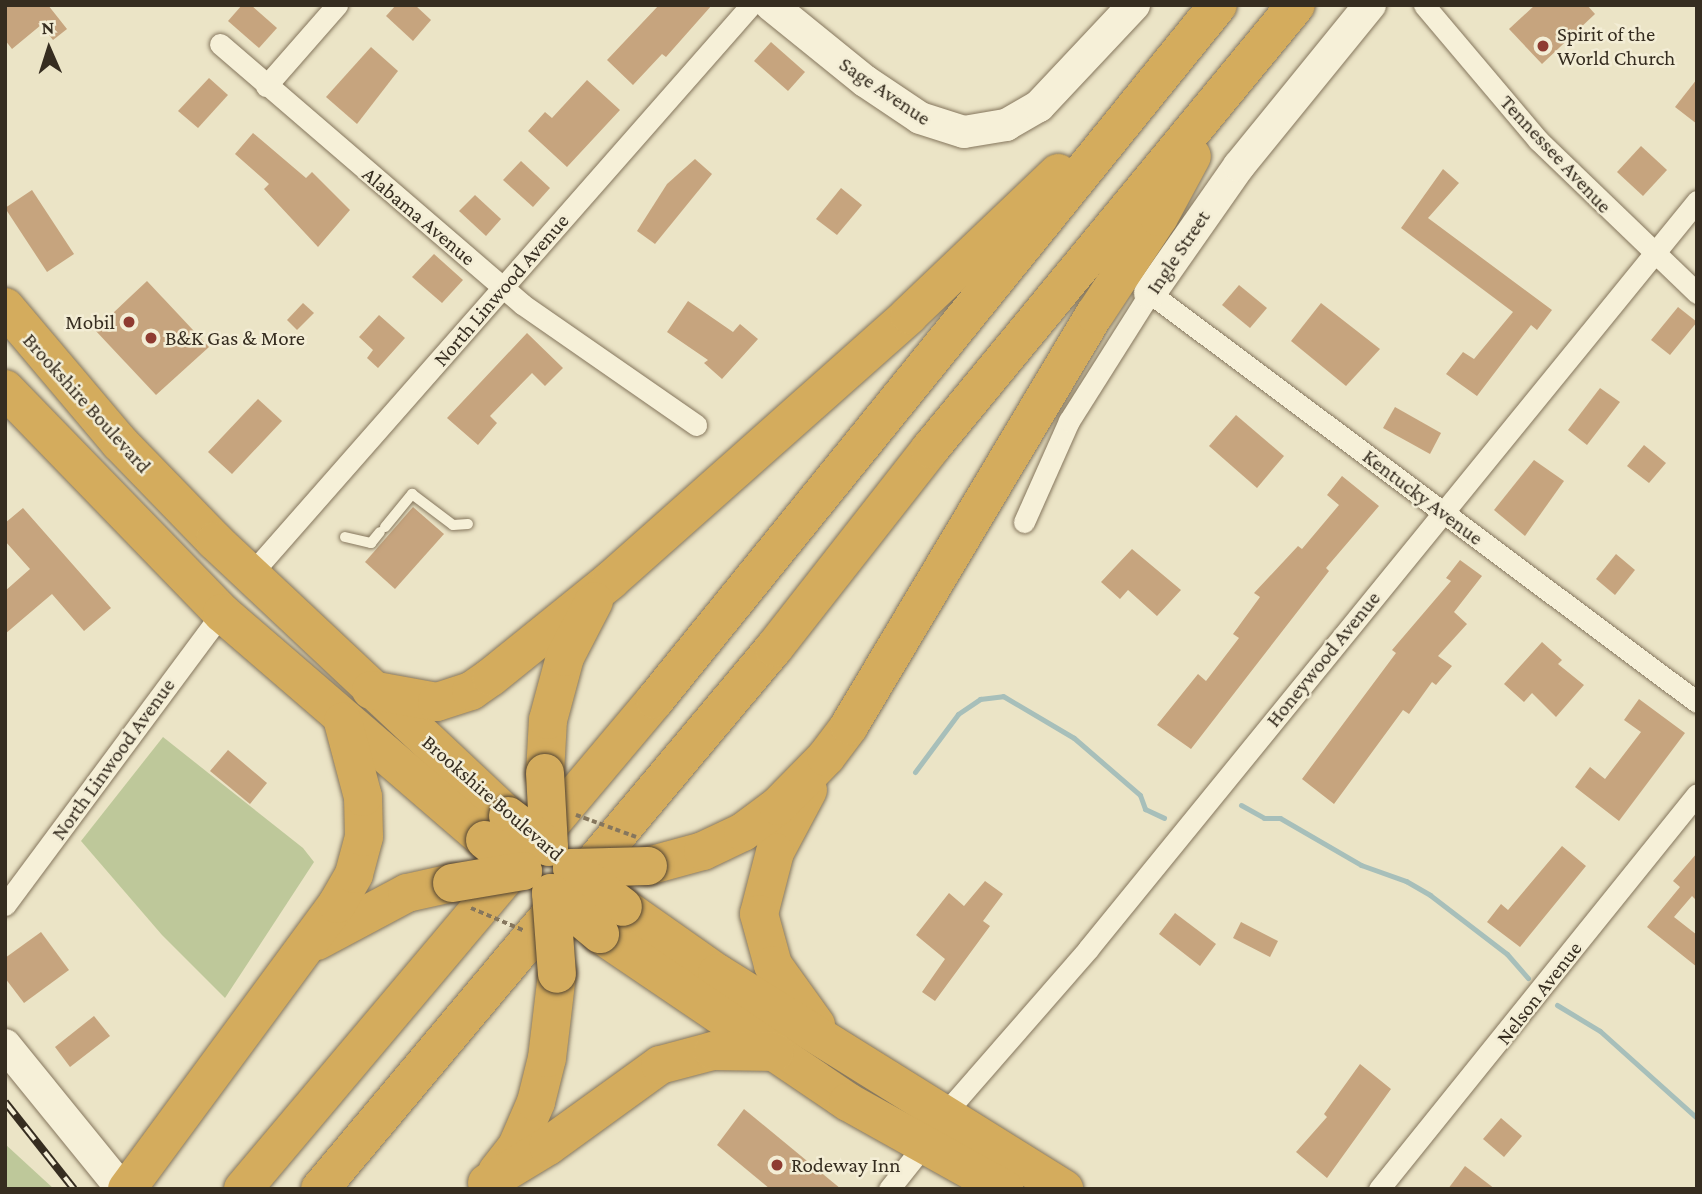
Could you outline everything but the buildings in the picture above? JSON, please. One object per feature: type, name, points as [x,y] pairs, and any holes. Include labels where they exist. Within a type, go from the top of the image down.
[{"type":"highway","points":[[243,1189],[655,700],[1218,5]]},
{"type":"highway","points":[[320,1189],[765,658],[1296,5]]},
{"type":"highway","points":[[371,690],[437,702],[471,691],[611,580],[909,315],[1174,61]]},
{"type":"highway","points":[[302,952],[374,908],[407,893],[459,894],[549,870],[652,853],[703,851],[743,832],[779,806],[826,757],[849,726],[1095,314],[1159,217],[1229,86]]},
{"type":"highway","name":"Brookshire Boulevard","points":[[5,307],[22,349],[120,443],[250,575],[371,690],[497,828]]},
{"type":"highway","name":"Brookshire Boulevard","points":[[7,394],[222,612],[343,722],[497,828],[775,1052],[848,1102],[1004,1189]]},
{"type":"highway","points":[[484,1186],[517,1146],[531,1118],[547,1058],[557,974],[545,773],[548,720],[565,657],[581,621],[611,580]]},
{"type":"highway","points":[[124,1189],[302,952],[354,874],[364,837],[363,797],[343,722]]},
{"type":"highway","points":[[826,757],[775,852],[759,914],[774,965],[794,1000],[832,1043]]},
{"type":"highway","name":"Brookshire Boulevard","points":[[612,920],[717,973],[946,1112],[1064,1189]]},
{"type":"highway","points":[[484,1186],[548,1146],[660,1065],[713,1051],[775,1052]]},
{"type":"street","points":[[267,86],[337,5]]},
{"type":"street","name":"North Linwood Avenue","points":[[250,575],[751,5]]},
{"type":"street","name":"Sage Avenue","points":[[771,5],[865,81],[919,118],[964,132],[1006,125],[1039,106],[1134,5]]},
{"type":"street","name":"Ingle Street","points":[[1024,522],[1069,421],[1150,293],[1239,166],[1370,5]]},
{"type":"street","name":"Tennessee Avenue","points":[[1424,5],[1538,139],[1697,293]]},
{"type":"street","name":"Alabama Avenue","points":[[220,44],[502,287],[696,425]]},
{"type":"street","name":"Honeywood Avenue","points":[[946,1112],[1088,949],[1697,201]]},
{"type":"street","name":"Kentucky Avenue","points":[[1150,293],[1697,702]]},
{"type":"street","name":"North Linwood Avenue","points":[[5,905],[222,612]]},
{"type":"street","name":"Nelson Avenue","points":[[1379,1189],[1697,794]]},
{"type":"street","points":[[5,1045],[124,1189]]},
{"type":"street","points":[[890,1189],[925,1145]]},
{"type":"lane","points":[[345,537],[371,543],[412,494],[453,524],[468,524]]},
{"type":"path","points":[[576,815],[652,853]]},
{"type":"path","points":[[459,894],[528,932]]},
{"type":"green space","points":[[163,737],[303,848],[314,862],[225,998],[162,935],[81,841]]},
{"type":"green space","points":[[5,1144],[54,1189],[5,1189]]},
{"type":"waterway","points":[[915,772],[958,714],[980,699],[1003,696],[1074,738],[1140,795],[1145,809],[1164,818]]},
{"type":"waterway","points":[[1241,805],[1264,818],[1280,818],[1361,865],[1406,881],[1430,895],[1507,954],[1528,978]]},
{"type":"waterway","points":[[1557,1005],[1600,1031],[1697,1118]]},
{"type":"railway","points":[[5,1102],[74,1189]]},
{"type":"place","name":"Spirit of the World Church","points":[[1543,46]]},
{"type":"place","name":"Mobil","points":[[129,322]]},
{"type":"place","name":"B&K Gas & More","points":[[151,338]]},
{"type":"place","name":"Rodeway Inn","points":[[777,1165]]}]
